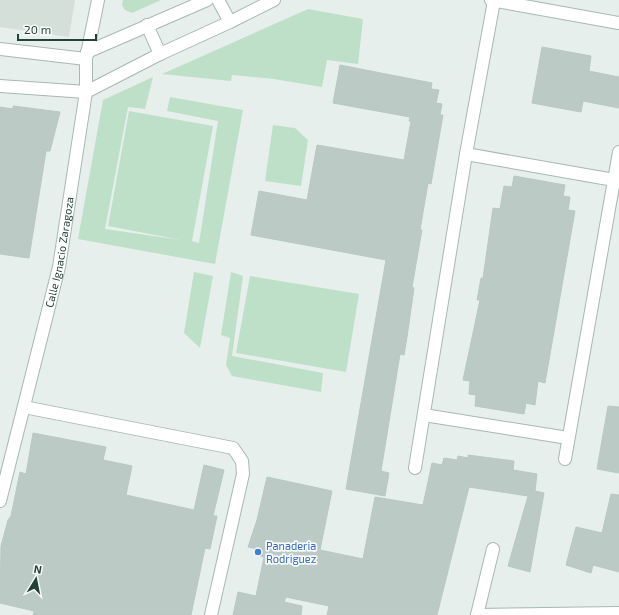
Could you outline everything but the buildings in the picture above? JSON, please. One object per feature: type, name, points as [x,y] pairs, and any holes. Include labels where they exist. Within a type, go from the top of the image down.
[{"type":"street","name":"Calle Ignacio Zaragoza","points":[[0,501],[59,267],[86,92],[86,56],[98,0]]},
{"type":"street","points":[[0,49],[86,56],[147,25],[207,0]]},
{"type":"street","points":[[218,0],[230,22]]},
{"type":"street","points":[[0,86],[86,92],[160,54],[274,0]]},
{"type":"street","points":[[415,468],[492,0],[619,23]]},
{"type":"street","points":[[147,25],[160,54]]},
{"type":"street","points":[[565,459],[619,152]]},
{"type":"street","points":[[466,154],[614,180]]},
{"type":"street","points":[[24,407],[233,448],[242,461],[243,474],[211,615]]},
{"type":"street","points":[[424,415],[568,438]]},
{"type":"street","points":[[493,549],[477,615],[619,613]]},
{"type":"shaded area","points":[[0,0],[75,0],[69,37],[0,27]]},
{"type":"green space","points":[[123,0],[161,0],[132,13],[125,10],[122,5]]},
{"type":"green space","points":[[308,9],[363,19],[358,64],[327,60],[322,87],[274,79],[232,75],[231,81],[162,74]]},
{"type":"green space","points":[[153,77],[145,109],[128,107],[105,229],[181,240],[108,226],[129,111],[213,126],[192,241],[199,243],[218,121],[167,111],[170,97],[243,110],[215,264],[78,239],[103,100]]},
{"type":"green space","points":[[273,125],[295,128],[308,140],[301,186],[265,181]]},
{"type":"green space","points":[[194,272],[213,276],[200,348],[184,333]]},
{"type":"green space","points":[[231,272],[243,276],[232,356],[323,373],[321,392],[232,376],[226,365],[230,338],[221,335]]},
{"type":"green space","points":[[250,276],[359,294],[346,372],[236,353]]},
{"type":"place","name":"Panaderia Rodriguez","points":[[258,552]]}]
